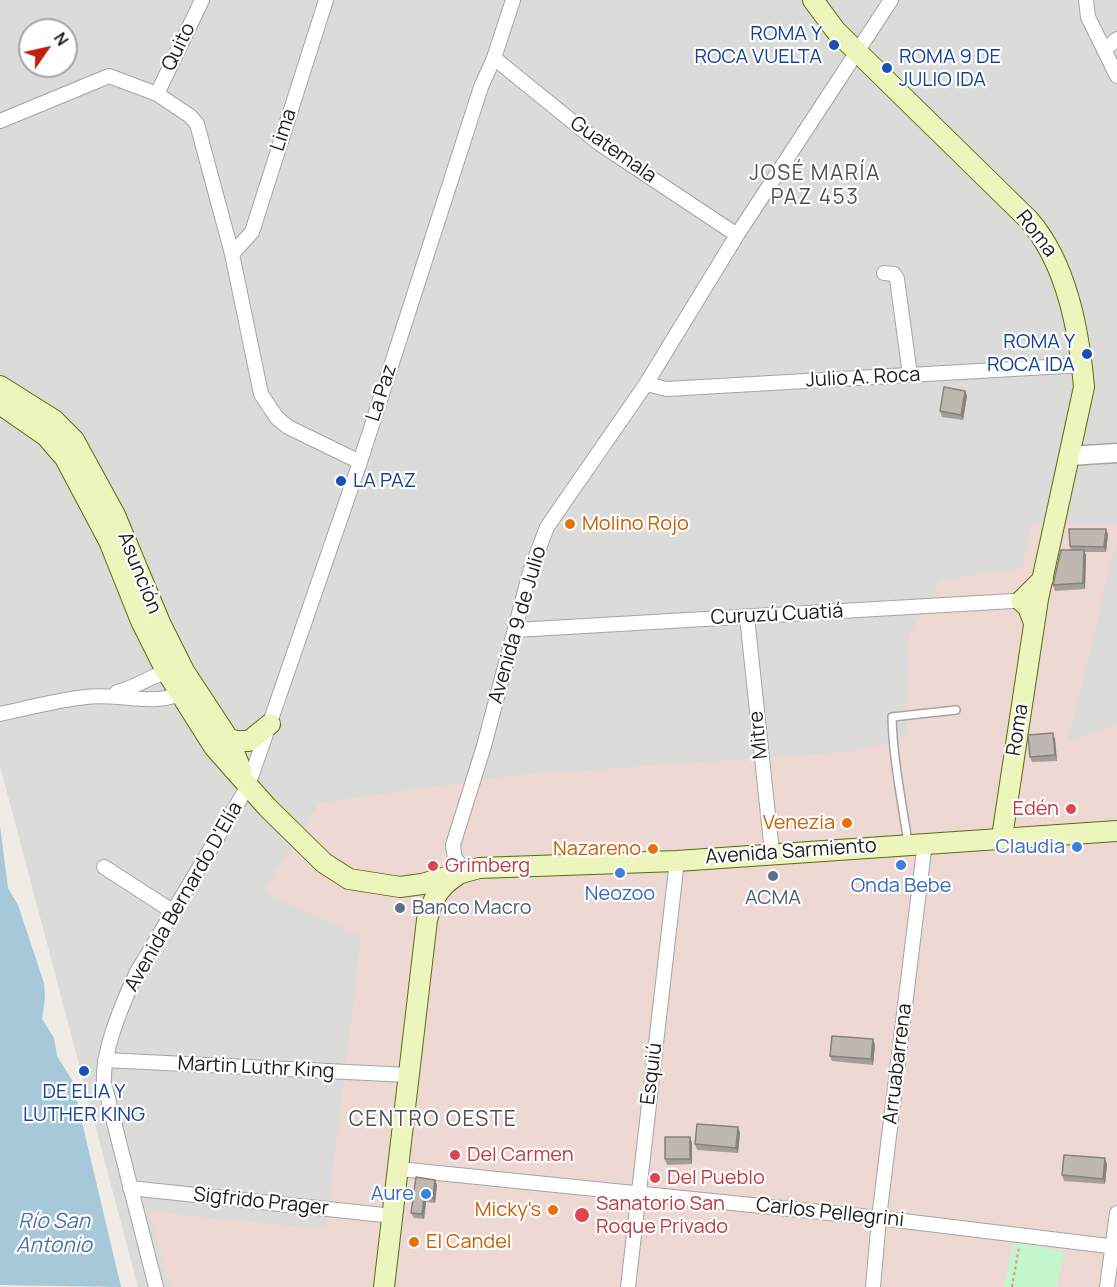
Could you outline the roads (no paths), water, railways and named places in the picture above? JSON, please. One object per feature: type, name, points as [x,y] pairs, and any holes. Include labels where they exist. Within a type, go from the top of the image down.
[{"type":"main road","name":"Roma","points":[[813,0],[836,31],[1029,220],[1047,242],[1064,281],[1082,365],[1084,387],[1042,579],[1030,600],[1034,623],[1002,837]]},
{"type":"main road","name":"Asunción","points":[[0,386],[54,420],[74,440],[115,515],[180,680],[214,747],[283,823],[338,873],[366,883],[400,887],[422,884],[466,870]]},
{"type":"main road","name":"Asunción","points":[[0,404],[45,436],[65,458],[109,541],[141,621],[180,680],[228,738],[249,786]]},
{"type":"main road","points":[[228,738],[242,742],[249,741],[270,724]]},
{"type":"main road","name":"Avenida Sarmiento","points":[[466,870],[677,861],[772,852],[1117,831]]},
{"type":"main road","points":[[384,1287],[427,920],[431,902],[438,890],[466,870]]},
{"type":"main road","points":[[400,887],[419,900],[427,920]]},
{"type":"street","name":"Quito","points":[[157,94],[202,0]]},
{"type":"street","name":"Lima","points":[[232,254],[252,232],[326,0]]},
{"type":"street","name":"La Paz","points":[[249,786],[360,462],[481,87],[494,58],[513,0]]},
{"type":"street","name":"Avenida 9 de Julio","points":[[466,870],[455,859],[453,845],[516,630],[530,572],[547,527],[646,384],[737,235],[891,0]]},
{"type":"street","points":[[1086,0],[1088,17],[1117,76]]},
{"type":"street","points":[[1104,50],[1117,39]]},
{"type":"street","name":"Guatemala","points":[[494,58],[600,144],[737,235]]},
{"type":"street","points":[[0,121],[109,75],[157,94],[190,116],[197,124],[232,254],[258,383],[268,406],[288,428],[360,462]]},
{"type":"street","points":[[884,273],[894,274],[897,279],[910,375]]},
{"type":"street","name":"Julio A. Roca","points":[[646,384],[667,389],[1082,365]]},
{"type":"street","points":[[1069,456],[1117,453]]},
{"type":"street","name":"Curuzú Cuatiá","points":[[516,630],[1030,600]]},
{"type":"street","name":"Mitre","points":[[747,617],[772,852]]},
{"type":"street","points":[[104,696],[137,686],[180,680]]},
{"type":"street","points":[[0,714],[87,696],[153,699],[180,680]]},
{"type":"street","name":"Avenida Bernardo D'Elía","points":[[156,1287],[104,1083],[105,1060],[127,993],[172,911],[249,786]]},
{"type":"street","name":"Arruabarrena","points":[[873,1287],[917,843]]},
{"type":"street","name":"Esquiú","points":[[628,1287],[637,1192],[677,861]]},
{"type":"street","points":[[104,867],[172,911]]},
{"type":"street","name":"Martin Luthr King","points":[[105,1060],[408,1075]]},
{"type":"street","name":"Carlos Pellegrini","points":[[399,1169],[879,1218],[1115,1247]]},
{"type":"street","name":"Sigfrido Prager","points":[[130,1188],[393,1216]]},
{"type":"street","points":[[1107,1287],[1115,1247],[1117,1213]]},
{"type":"lane","points":[[917,843],[903,803],[893,757],[892,717],[956,710]]},
{"type":"water","name":"Río San Antonio","points":[[0,826],[8,888],[18,905],[44,983],[45,998],[42,1019],[54,1038],[57,1056],[72,1080],[121,1287],[0,1285]]},
{"type":"place","name":"ROMA Y ROCA VUELTA","points":[[834,45]]},
{"type":"place","name":"ROMA 9 DE JULIO IDA","points":[[887,68]]},
{"type":"place","name":"ROMA Y ROCA IDA","points":[[1087,354]]},
{"type":"place","name":"LA PAZ","points":[[341,481]]},
{"type":"place","name":"Molino Rojo","points":[[570,524]]},
{"type":"place","name":"Edén","points":[[1071,809]]},
{"type":"place","name":"Venezia","points":[[847,823]]},
{"type":"place","name":"Claudia","points":[[1077,847]]},
{"type":"place","name":"Nazareno","points":[[653,849]]},
{"type":"place","name":"Onda Bebe","points":[[901,865]]},
{"type":"place","name":"Grimberg","points":[[433,866]]},
{"type":"place","name":"Neozoo","points":[[620,873]]},
{"type":"place","name":"ACMA","points":[[773,876]]},
{"type":"place","name":"Banco Macro","points":[[400,908]]},
{"type":"place","name":"DE ELIA Y LUTHER KING","points":[[84,1071]]},
{"type":"place","name":"Del Carmen","points":[[455,1155]]},
{"type":"place","name":"Del Pueblo","points":[[655,1178]]},
{"type":"place","name":"Aure","points":[[426,1194]]},
{"type":"place","name":"Micky's","points":[[553,1210]]},
{"type":"place","name":"Sanatorio San Roque Privado","points":[[582,1215]]},
{"type":"place","name":"El Candel","points":[[414,1242]]},
{"type":"district","name":"JOSÉ MARÍA PAZ 453","points":[[815,186]]},
{"type":"district","name":"CENTRO OESTE","points":[[433,1120]]}]
